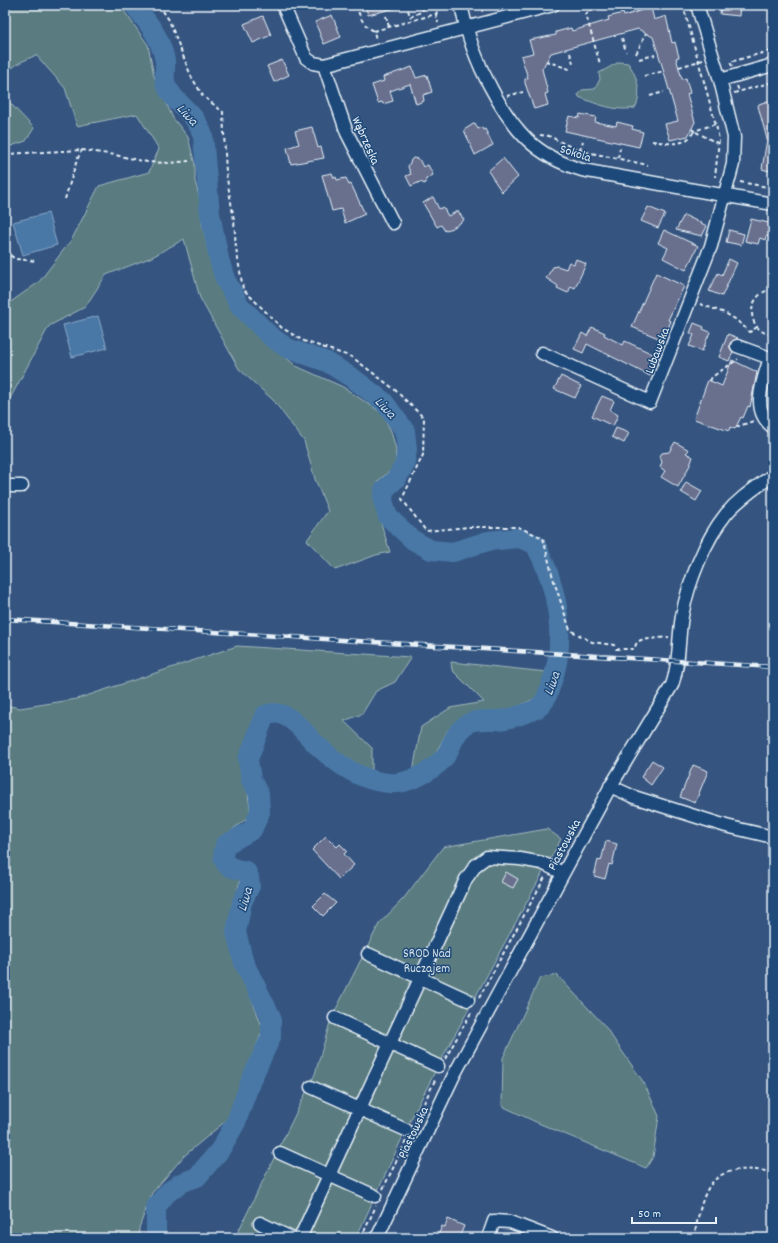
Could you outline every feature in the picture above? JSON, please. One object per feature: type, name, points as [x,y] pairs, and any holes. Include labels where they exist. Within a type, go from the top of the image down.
[{"type":"street","points":[[283,5],[306,58],[313,63],[324,65],[466,28],[484,16],[553,5]]},
{"type":"street","name":"Sokola","points":[[461,5],[466,28],[479,66],[505,115],[520,134],[543,153],[582,170],[773,204]]},
{"type":"street","name":"Lubawska","points":[[542,353],[650,402],[711,246],[726,195],[734,150],[734,137],[724,96],[698,5]]},
{"type":"street","name":"Wąbrzeska","points":[[324,65],[347,133],[393,223]]},
{"type":"street","points":[[720,80],[773,65]]},
{"type":"street","points":[[740,347],[770,358],[759,396],[764,417],[767,423],[773,427]]},
{"type":"street","name":"Piastowska","points":[[377,1238],[454,1075],[610,786],[672,685],[677,668],[679,637],[688,593],[704,549],[726,514],[745,495],[773,475]]},
{"type":"street","points":[[5,486],[22,486]]},
{"type":"street","points":[[610,786],[634,797],[726,826],[773,837]]},
{"type":"street","points":[[300,1238],[466,879],[476,865],[487,857],[520,858],[547,864],[563,873]]},
{"type":"street","points":[[368,954],[468,1000]]},
{"type":"street","points":[[335,1018],[438,1066]]},
{"type":"street","points":[[311,1087],[406,1130]]},
{"type":"street","points":[[280,1153],[375,1196]]},
{"type":"street","points":[[488,1238],[494,1221],[510,1222],[552,1238]]},
{"type":"street","points":[[260,1223],[291,1238]]},
{"type":"path","points":[[159,5],[169,20],[191,76],[203,96],[223,112],[226,173],[234,220],[236,248],[244,289],[282,328],[304,341],[352,357],[394,389],[424,418],[424,456],[402,499],[426,531],[476,527],[518,527],[543,538],[553,578],[570,630],[592,642],[614,645],[616,649],[634,649],[637,642],[641,640],[661,636],[679,637]]},
{"type":"path","points":[[357,5],[360,17],[366,26],[374,31],[376,39]]},
{"type":"path","points":[[410,17],[421,12],[426,5]]},
{"type":"path","points":[[437,21],[436,14],[440,6],[446,5]]},
{"type":"path","points":[[478,5],[484,16],[490,9]]},
{"type":"path","points":[[588,5],[589,10],[586,15],[600,64]]},
{"type":"path","points":[[589,10],[609,5]]},
{"type":"path","points":[[684,5],[715,124],[718,144],[716,177]]},
{"type":"path","points":[[408,10],[411,20]]},
{"type":"path","points":[[374,31],[436,14]]},
{"type":"path","points":[[386,16],[389,26]]},
{"type":"path","points":[[636,54],[646,33]]},
{"type":"path","points":[[622,38],[626,52]]},
{"type":"path","points":[[570,53],[574,66]]},
{"type":"path","points":[[639,59],[655,55]]},
{"type":"path","points":[[679,67],[713,58]]},
{"type":"path","points":[[546,61],[572,70]]},
{"type":"path","points":[[644,76],[664,71]]},
{"type":"path","points":[[724,96],[773,82]]},
{"type":"path","points":[[504,97],[523,92]]},
{"type":"path","points":[[650,96],[664,92]]},
{"type":"path","points":[[652,140],[672,144],[680,143],[688,140],[694,131],[715,124]]},
{"type":"path","points":[[692,129],[718,144]]},
{"type":"path","points":[[538,134],[549,136],[580,150],[648,165]]},
{"type":"path","points":[[580,150],[583,140]]},
{"type":"path","points":[[618,158],[620,148]]},
{"type":"path","points":[[5,154],[82,150],[147,162],[170,164],[189,161]]},
{"type":"path","points":[[65,199],[76,160],[82,150]]},
{"type":"path","points":[[5,252],[15,259],[37,261]]},
{"type":"path","points":[[773,290],[763,292],[754,302],[751,315],[757,327],[764,332],[773,335]]},
{"type":"path","points":[[690,300],[725,313],[735,319],[750,332]]},
{"type":"path","points":[[710,381],[712,377],[739,359],[740,347],[750,332],[757,327]]},
{"type":"path","points":[[736,427],[764,417]]},
{"type":"path","points":[[694,1238],[699,1210],[712,1182],[728,1172],[749,1168],[773,1172]]},
{"type":"green space","points":[[5,5],[120,5],[148,45],[154,76],[173,118],[188,137],[195,165],[195,181],[200,200],[202,224],[207,245],[216,273],[231,301],[247,324],[296,366],[343,387],[382,413],[391,431],[396,449],[395,467],[378,481],[375,504],[390,552],[376,555],[335,570],[307,540],[328,511],[315,479],[304,441],[273,400],[239,369],[200,298],[184,239],[152,257],[106,275],[85,307],[49,326],[5,408],[5,306],[39,282],[72,239],[99,186],[149,172],[159,149],[137,114],[77,126],[65,88],[36,55],[19,63],[5,73]]},
{"type":"green space","points":[[619,62],[628,63],[634,73],[639,91],[639,97],[635,108],[613,108],[599,105],[579,97],[578,94],[582,90],[595,89],[600,79],[599,73]]},
{"type":"green space","points":[[5,93],[9,102],[34,128],[26,141],[5,148]]},
{"type":"green space","points":[[237,646],[411,657],[395,682],[376,691],[362,714],[344,721],[372,748],[372,773],[328,746],[303,717],[270,707],[257,713],[243,759],[251,815],[217,842],[219,869],[241,876],[227,933],[263,1029],[228,1119],[184,1156],[152,1193],[139,1228],[139,1238],[5,1238],[5,705],[20,708],[77,699]]},
{"type":"green space","points":[[451,662],[547,672],[538,697],[502,714],[474,715],[448,730],[432,760],[413,771],[421,727],[450,708],[484,702],[452,670]]},
{"type":"green space","name":"SROD Nad Ruczajem","points":[[547,829],[561,839],[439,1064],[409,1123],[356,1238],[235,1238],[315,1074],[331,1019],[379,924],[404,898],[443,847]]},
{"type":"green space","points":[[557,975],[604,1025],[644,1083],[659,1116],[653,1157],[646,1168],[538,1123],[502,1106],[503,1058],[540,978]]},
{"type":"water","points":[[48,213],[57,245],[23,255],[13,222]]},
{"type":"water","points":[[98,316],[107,348],[72,357],[63,325]]},
{"type":"building","points":[[365,5],[399,5],[399,7],[368,15]]},
{"type":"building","points":[[721,5],[740,5],[739,16],[720,14]]},
{"type":"building","points":[[651,7],[654,20],[666,16],[672,43],[675,42],[679,57],[676,58],[682,79],[686,78],[690,93],[687,94],[695,122],[688,136],[670,140],[665,124],[678,121],[661,62],[653,37],[638,29],[551,53],[542,69],[548,93],[545,94],[548,105],[534,109],[525,83],[525,79],[528,78],[521,56],[533,53],[529,40],[556,35],[556,32],[571,28],[572,31],[609,20],[608,17],[623,13],[624,16]]},
{"type":"building","points":[[332,15],[341,37],[324,44],[315,22]]},
{"type":"building","points":[[263,16],[271,35],[253,43],[244,24]]},
{"type":"building","points":[[282,60],[289,75],[274,82],[267,66]]},
{"type":"building","points":[[412,67],[416,78],[427,75],[432,92],[423,95],[424,101],[416,104],[410,84],[390,91],[393,101],[383,104],[382,102],[378,103],[372,85],[384,81],[383,77]]},
{"type":"building","points":[[773,99],[773,172],[762,169],[767,139],[758,106],[759,104]]},
{"type":"building","points":[[580,114],[596,117],[595,122],[616,126],[617,122],[633,126],[632,129],[643,132],[639,147],[565,131],[569,116],[579,118]]},
{"type":"building","points":[[475,123],[478,129],[482,127],[483,130],[485,129],[493,145],[475,155],[464,130]]},
{"type":"building","points":[[312,127],[318,148],[321,147],[324,158],[291,164],[287,148],[299,144],[295,131]]},
{"type":"building","points":[[413,158],[419,159],[423,167],[428,165],[433,175],[426,179],[425,184],[420,182],[411,186],[406,176],[411,174],[408,167]]},
{"type":"building","points":[[503,158],[518,177],[502,192],[488,171]]},
{"type":"building","points":[[332,173],[334,178],[336,177],[337,180],[346,178],[349,185],[351,184],[365,214],[345,223],[341,209],[332,211],[322,175]]},
{"type":"building","points":[[433,197],[439,209],[443,207],[448,216],[458,211],[464,220],[445,231],[441,225],[437,227],[423,203]]},
{"type":"building","points":[[648,207],[665,214],[658,228],[641,221]]},
{"type":"building","points":[[684,215],[707,226],[702,236],[676,230]]},
{"type":"building","points":[[751,219],[773,224],[773,238],[766,236],[765,240],[760,238],[758,244],[745,241]]},
{"type":"building","points":[[664,230],[698,246],[686,270],[663,258],[668,248],[658,243]]},
{"type":"building","points":[[729,230],[744,234],[741,245],[726,242]]},
{"type":"building","points":[[576,259],[586,264],[575,288],[571,286],[568,293],[557,288],[558,286],[546,278],[553,267],[557,266],[566,269],[569,262],[574,264]]},
{"type":"building","points":[[729,259],[737,263],[722,296],[709,291],[718,273],[722,275]]},
{"type":"building","points":[[656,273],[684,286],[668,320],[671,321],[663,340],[632,327]]},
{"type":"building","points":[[694,323],[704,327],[703,329],[710,332],[702,351],[689,346],[694,335],[690,333]]},
{"type":"building","points":[[592,327],[605,333],[604,335],[623,345],[625,341],[659,357],[650,376],[587,344],[583,353],[574,349],[582,333],[587,336]]},
{"type":"building","points":[[728,334],[738,338],[730,343],[730,348],[733,352],[729,361],[719,357]]},
{"type":"building","points":[[732,360],[757,372],[750,407],[748,406],[743,418],[741,417],[735,429],[730,427],[729,431],[694,419],[708,380],[722,386]]},
{"type":"building","points":[[561,376],[581,386],[575,398],[554,389]]},
{"type":"building","points":[[602,396],[614,401],[610,410],[618,415],[613,426],[592,416]]},
{"type":"building","points":[[616,428],[629,433],[624,443],[612,437]]},
{"type":"building","points":[[675,442],[689,450],[686,453],[693,457],[678,487],[661,477],[665,471],[660,467],[662,462],[660,456],[662,453],[669,452]]},
{"type":"building","points":[[686,482],[702,491],[696,501],[681,492]]},
{"type":"building","points":[[652,760],[663,767],[651,785],[641,777]]},
{"type":"building","points":[[693,765],[708,771],[695,803],[680,797]]},
{"type":"building","points":[[326,836],[337,847],[340,844],[347,851],[344,854],[354,865],[339,879],[312,850]]},
{"type":"building","points":[[606,841],[617,844],[612,865],[609,864],[605,879],[594,876],[598,860],[601,861]]},
{"type":"building","points":[[506,872],[518,879],[513,888],[501,882]]},
{"type":"building","points":[[325,894],[336,903],[323,916],[313,906]]},
{"type":"building","points":[[448,1219],[464,1226],[459,1238],[437,1238],[442,1226],[445,1227]]},
{"type":"waterway","name":"Liwa","points":[[134,5],[149,24],[160,45],[165,61],[166,85],[175,99],[200,127],[203,136],[210,214],[219,259],[225,279],[240,306],[270,336],[287,348],[327,362],[354,379],[384,402],[405,431],[407,450],[404,466],[396,479],[384,490],[383,500],[388,517],[413,540],[431,550],[453,552],[488,541],[519,538],[535,544],[550,578],[555,596],[559,633],[555,669],[547,697],[542,705],[536,709],[512,717],[498,720],[478,720],[465,725],[455,737],[448,752],[439,763],[426,773],[404,782],[386,783],[360,776],[331,758],[296,723],[289,718],[274,713],[265,715],[248,759],[251,780],[259,794],[260,812],[252,830],[225,845],[223,858],[227,865],[235,869],[246,871],[249,877],[250,886],[242,902],[236,932],[244,963],[271,1017],[271,1037],[251,1080],[236,1122],[220,1150],[197,1177],[181,1183],[167,1193],[156,1207],[156,1238]]},
{"type":"railway","points":[[5,619],[773,667]]}]
